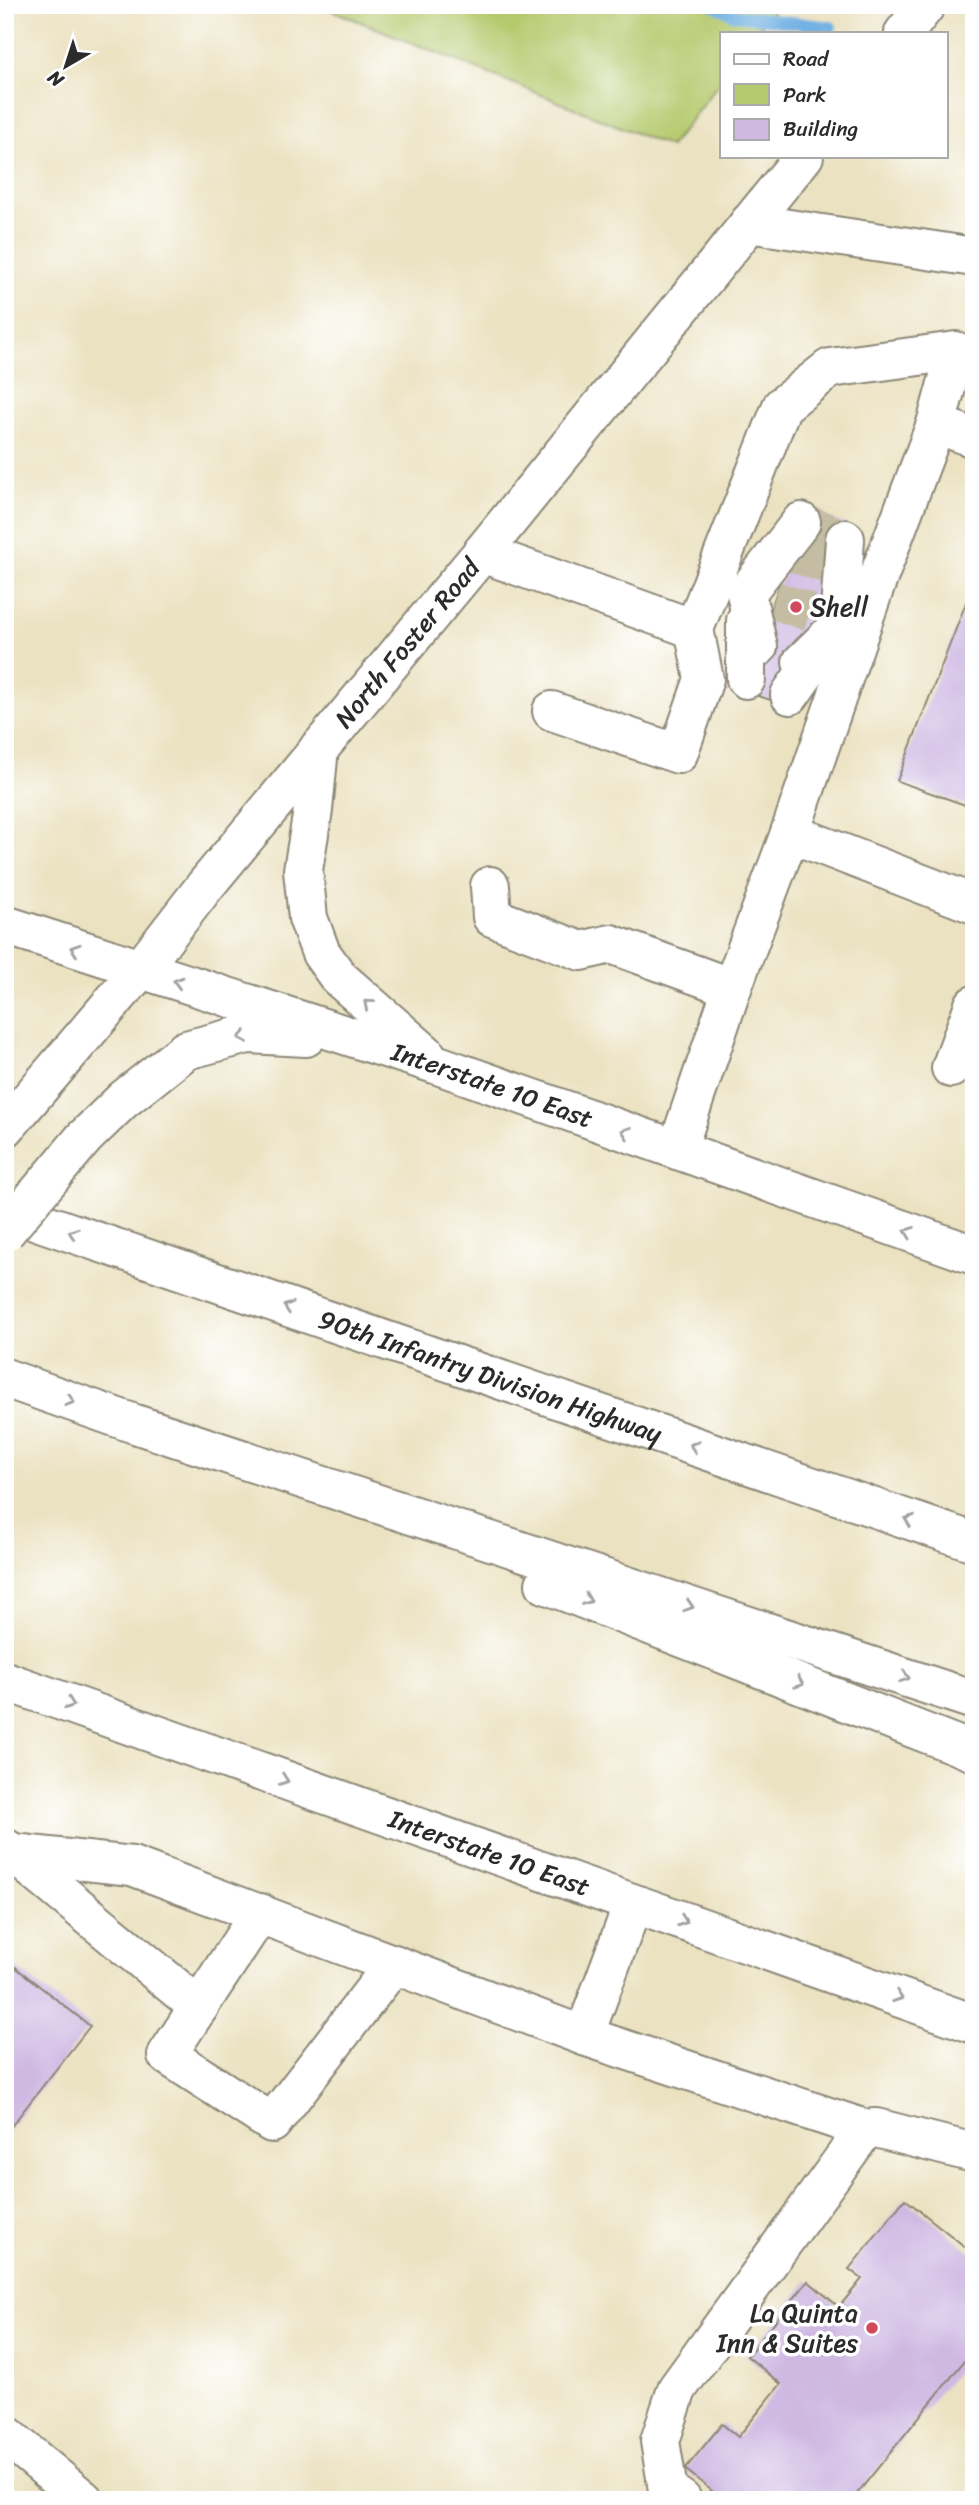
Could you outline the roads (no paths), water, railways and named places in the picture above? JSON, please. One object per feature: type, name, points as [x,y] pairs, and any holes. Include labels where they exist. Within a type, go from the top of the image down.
[{"type":"main road","points":[[905,32],[926,5]]},
{"type":"main road","name":"North Foster Road","points":[[12,1120],[140,970],[205,886],[482,553],[802,158]]},
{"type":"main road","points":[[749,223],[974,257]]},
{"type":"main road","points":[[752,663],[744,592],[782,406],[830,368],[965,347],[936,424],[839,625],[796,679]]},
{"type":"main road","points":[[936,424],[974,438]]},
{"type":"main road","points":[[694,629],[744,592],[796,537]]},
{"type":"main road","points":[[482,553],[694,629]]},
{"type":"main road","points":[[677,1150],[732,988],[790,833],[839,625],[840,554]]},
{"type":"main road","points":[[552,711],[678,754],[704,679],[694,629]]},
{"type":"main road","points":[[319,748],[313,810],[303,870],[308,918],[321,953],[339,978],[438,1065]]},
{"type":"main road","points":[[790,833],[974,904]]},
{"type":"main road","points":[[490,886],[492,917],[581,951],[611,944],[732,988]]},
{"type":"main road","name":"Interstate 10 East","points":[[5,925],[438,1065],[974,1255]]},
{"type":"main road","points":[[951,1068],[974,1004]]},
{"type":"main road","points":[[5,1232],[84,1138],[123,1100],[186,1050],[248,1034],[360,1039]]},
{"type":"main road","name":"90th Infantry Division Highway","points":[[5,1210],[974,1542]]},
{"type":"main road","points":[[5,1378],[135,1424],[974,1700]]},
{"type":"main road","points":[[135,1424],[974,1752]]},
{"type":"main road","name":"Interstate 10 East","points":[[5,1681],[974,2024]]},
{"type":"main road","points":[[9,1850],[132,1866],[584,2036],[865,2129],[876,2128],[974,2153]]},
{"type":"main road","points":[[9,1850],[199,2007]]},
{"type":"main road","points":[[584,2036],[633,1903]]},
{"type":"main road","points":[[260,1913],[167,2055],[272,2123],[394,1964]]},
{"type":"main road","points":[[682,2500],[668,2490],[660,2441],[677,2389],[865,2129]]},
{"type":"main road","points":[[5,2434],[84,2500]]},
{"type":"waterway","points":[[714,5],[735,15],[831,27]]},
{"type":"tunnel","points":[[801,522],[845,539]]},
{"type":"tunnel","points":[[791,552],[835,568]]},
{"type":"tunnel","points":[[774,600],[818,615]]},
{"type":"place","name":"Shell","points":[[796,607]]},
{"type":"place","name":"La Quinta Inn & Suites","points":[[872,2328]]}]
